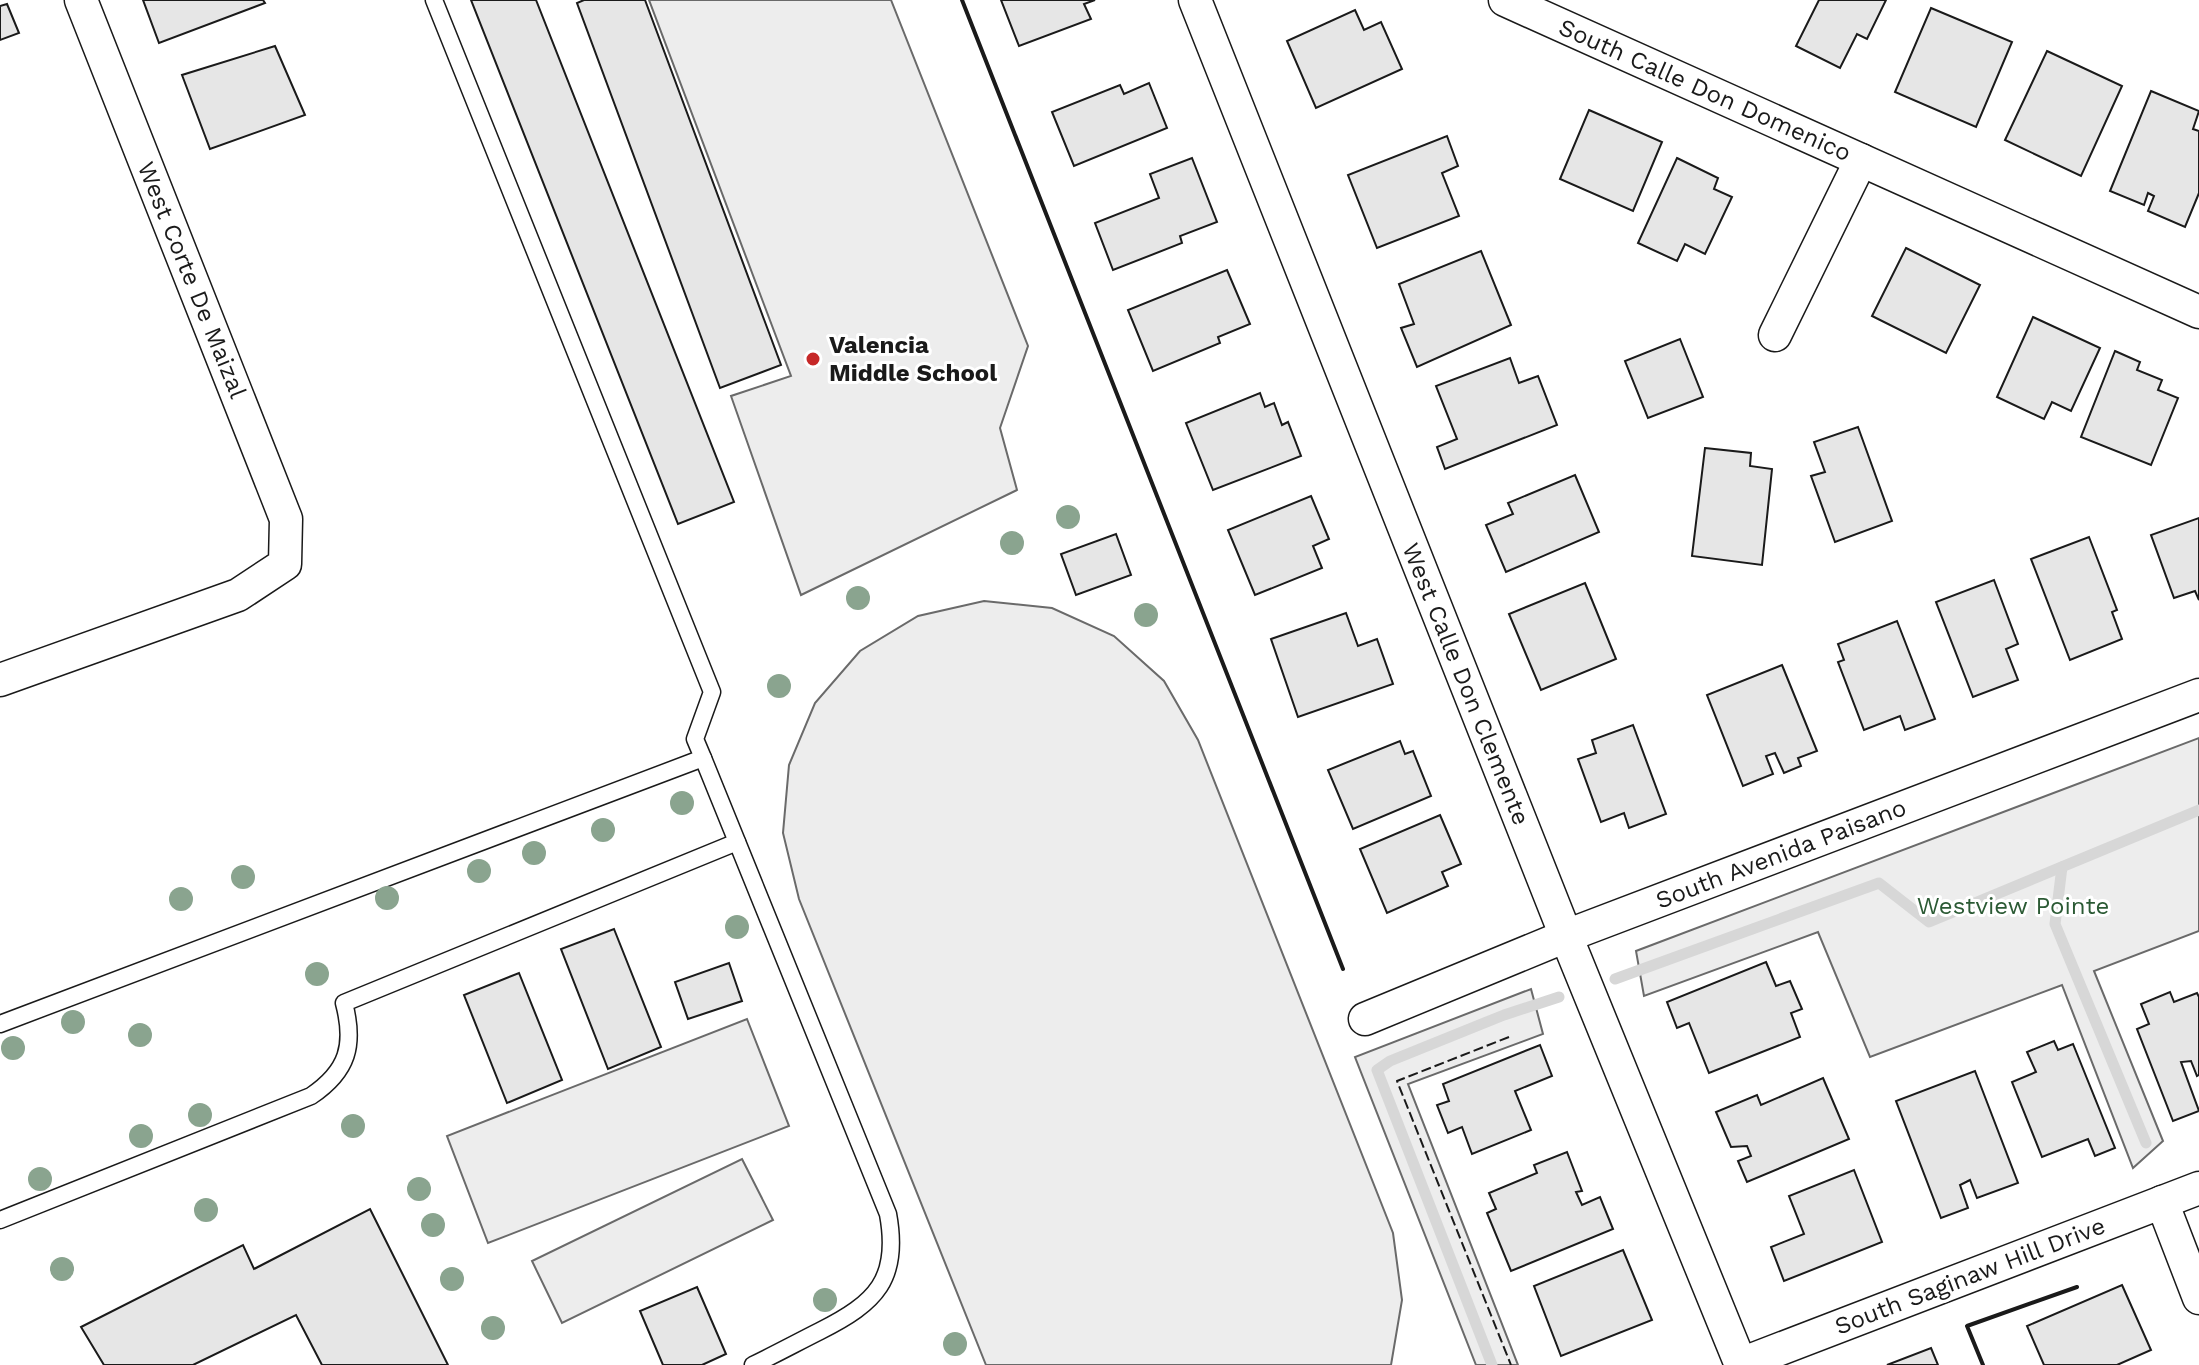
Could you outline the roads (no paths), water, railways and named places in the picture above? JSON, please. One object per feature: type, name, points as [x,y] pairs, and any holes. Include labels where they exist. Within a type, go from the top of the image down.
[{"type":"street","name":"West Corte De Maizal","points":[[0,680],[238,595],[285,564],[286,519],[81,0]]},
{"type":"street","name":"South Calle Don Domenico","points":[[1505,0],[2199,312]]},
{"type":"street","name":"West Calle Don Clemente","points":[[1197,1],[1566,936],[1741,1364]]},
{"type":"street","name":"South Calle Don Domenico","points":[[1775,335],[1861,160]]},
{"type":"street","name":"South Avenida Paisano","points":[[1365,1019],[1566,936],[2199,695]]},
{"type":"street","name":"South Saginaw Hill Drive","points":[[1741,1364],[2199,1188]]},
{"type":"street","points":[[2162,1202],[2199,1298]]},
{"type":"lane","points":[[434,0],[712,692],[695,739],[888,1214],[892,1238],[890,1262],[881,1286],[865,1305],[845,1319],[753,1365]]},
{"type":"lane","points":[[0,1024],[703,758]]},
{"type":"lane","points":[[0,1220],[311,1096],[329,1083],[342,1066],[349,1046],[350,1024],[344,1003],[737,842]]},
{"type":"waterway","points":[[1615,979],[1879,883],[1929,922],[2199,810]]},
{"type":"waterway","points":[[2062,867],[2055,924],[2146,1143]]},
{"type":"waterway","points":[[1492,1365],[1377,1070],[1390,1061],[1504,1015],[1559,997]]},
{"type":"place","name":"Valencia Middle School","points":[[813,359]]},
{"type":"park label","name":"Westview Pointe","points":[[2013,906]]}]
